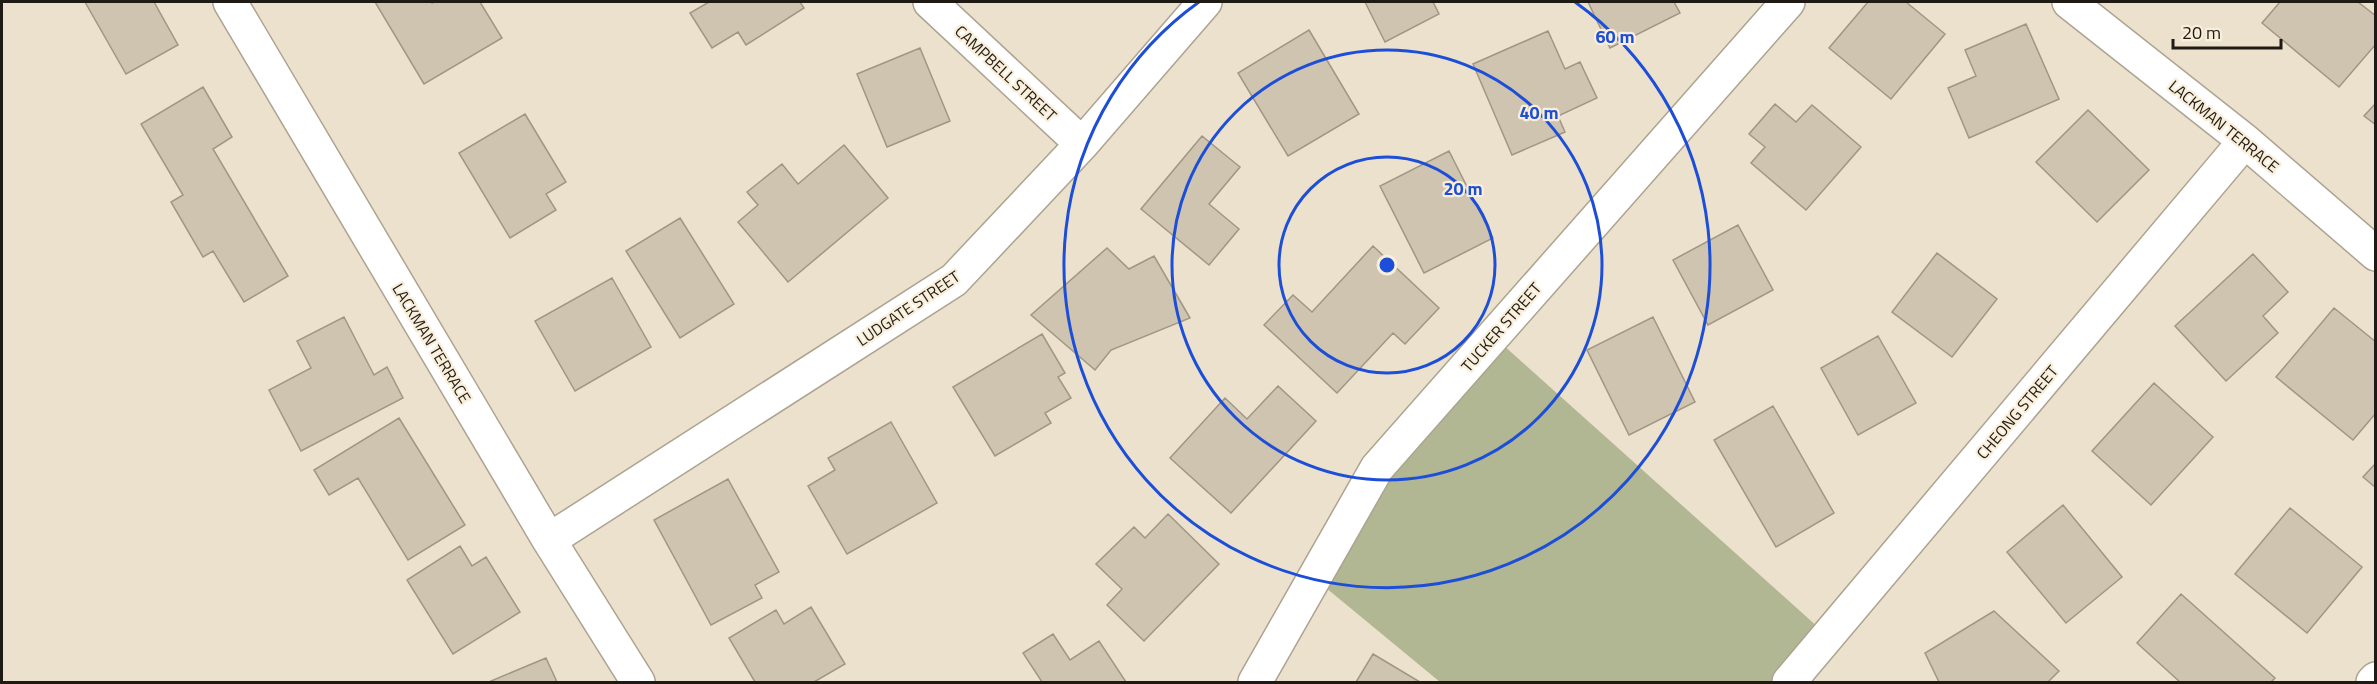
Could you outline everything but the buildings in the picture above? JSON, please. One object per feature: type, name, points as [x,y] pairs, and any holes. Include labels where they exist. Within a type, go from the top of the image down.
[{"type":"street","name":"LACKMAN TERRACE","points":[[230,2],[549,540],[638,682]]},
{"type":"street","name":"CAMPBELL STREET","points":[[930,2],[1082,144]]},
{"type":"street","name":"LUDGATE STREET","points":[[549,540],[954,280],[1082,144],[1205,2]]},
{"type":"street","name":"TUCKER STREET","points":[[1255,682],[1377,468],[1788,2]]},
{"type":"street","name":"LACKMAN TERRACE","points":[[2069,2],[2245,141],[2376,254]]},
{"type":"street","name":"CHEONG STREET","points":[[1789,682],[2245,141]]},
{"type":"green space","points":[[1493,336],[1829,637],[1789,682],[1440,682],[1314,578]]}]
